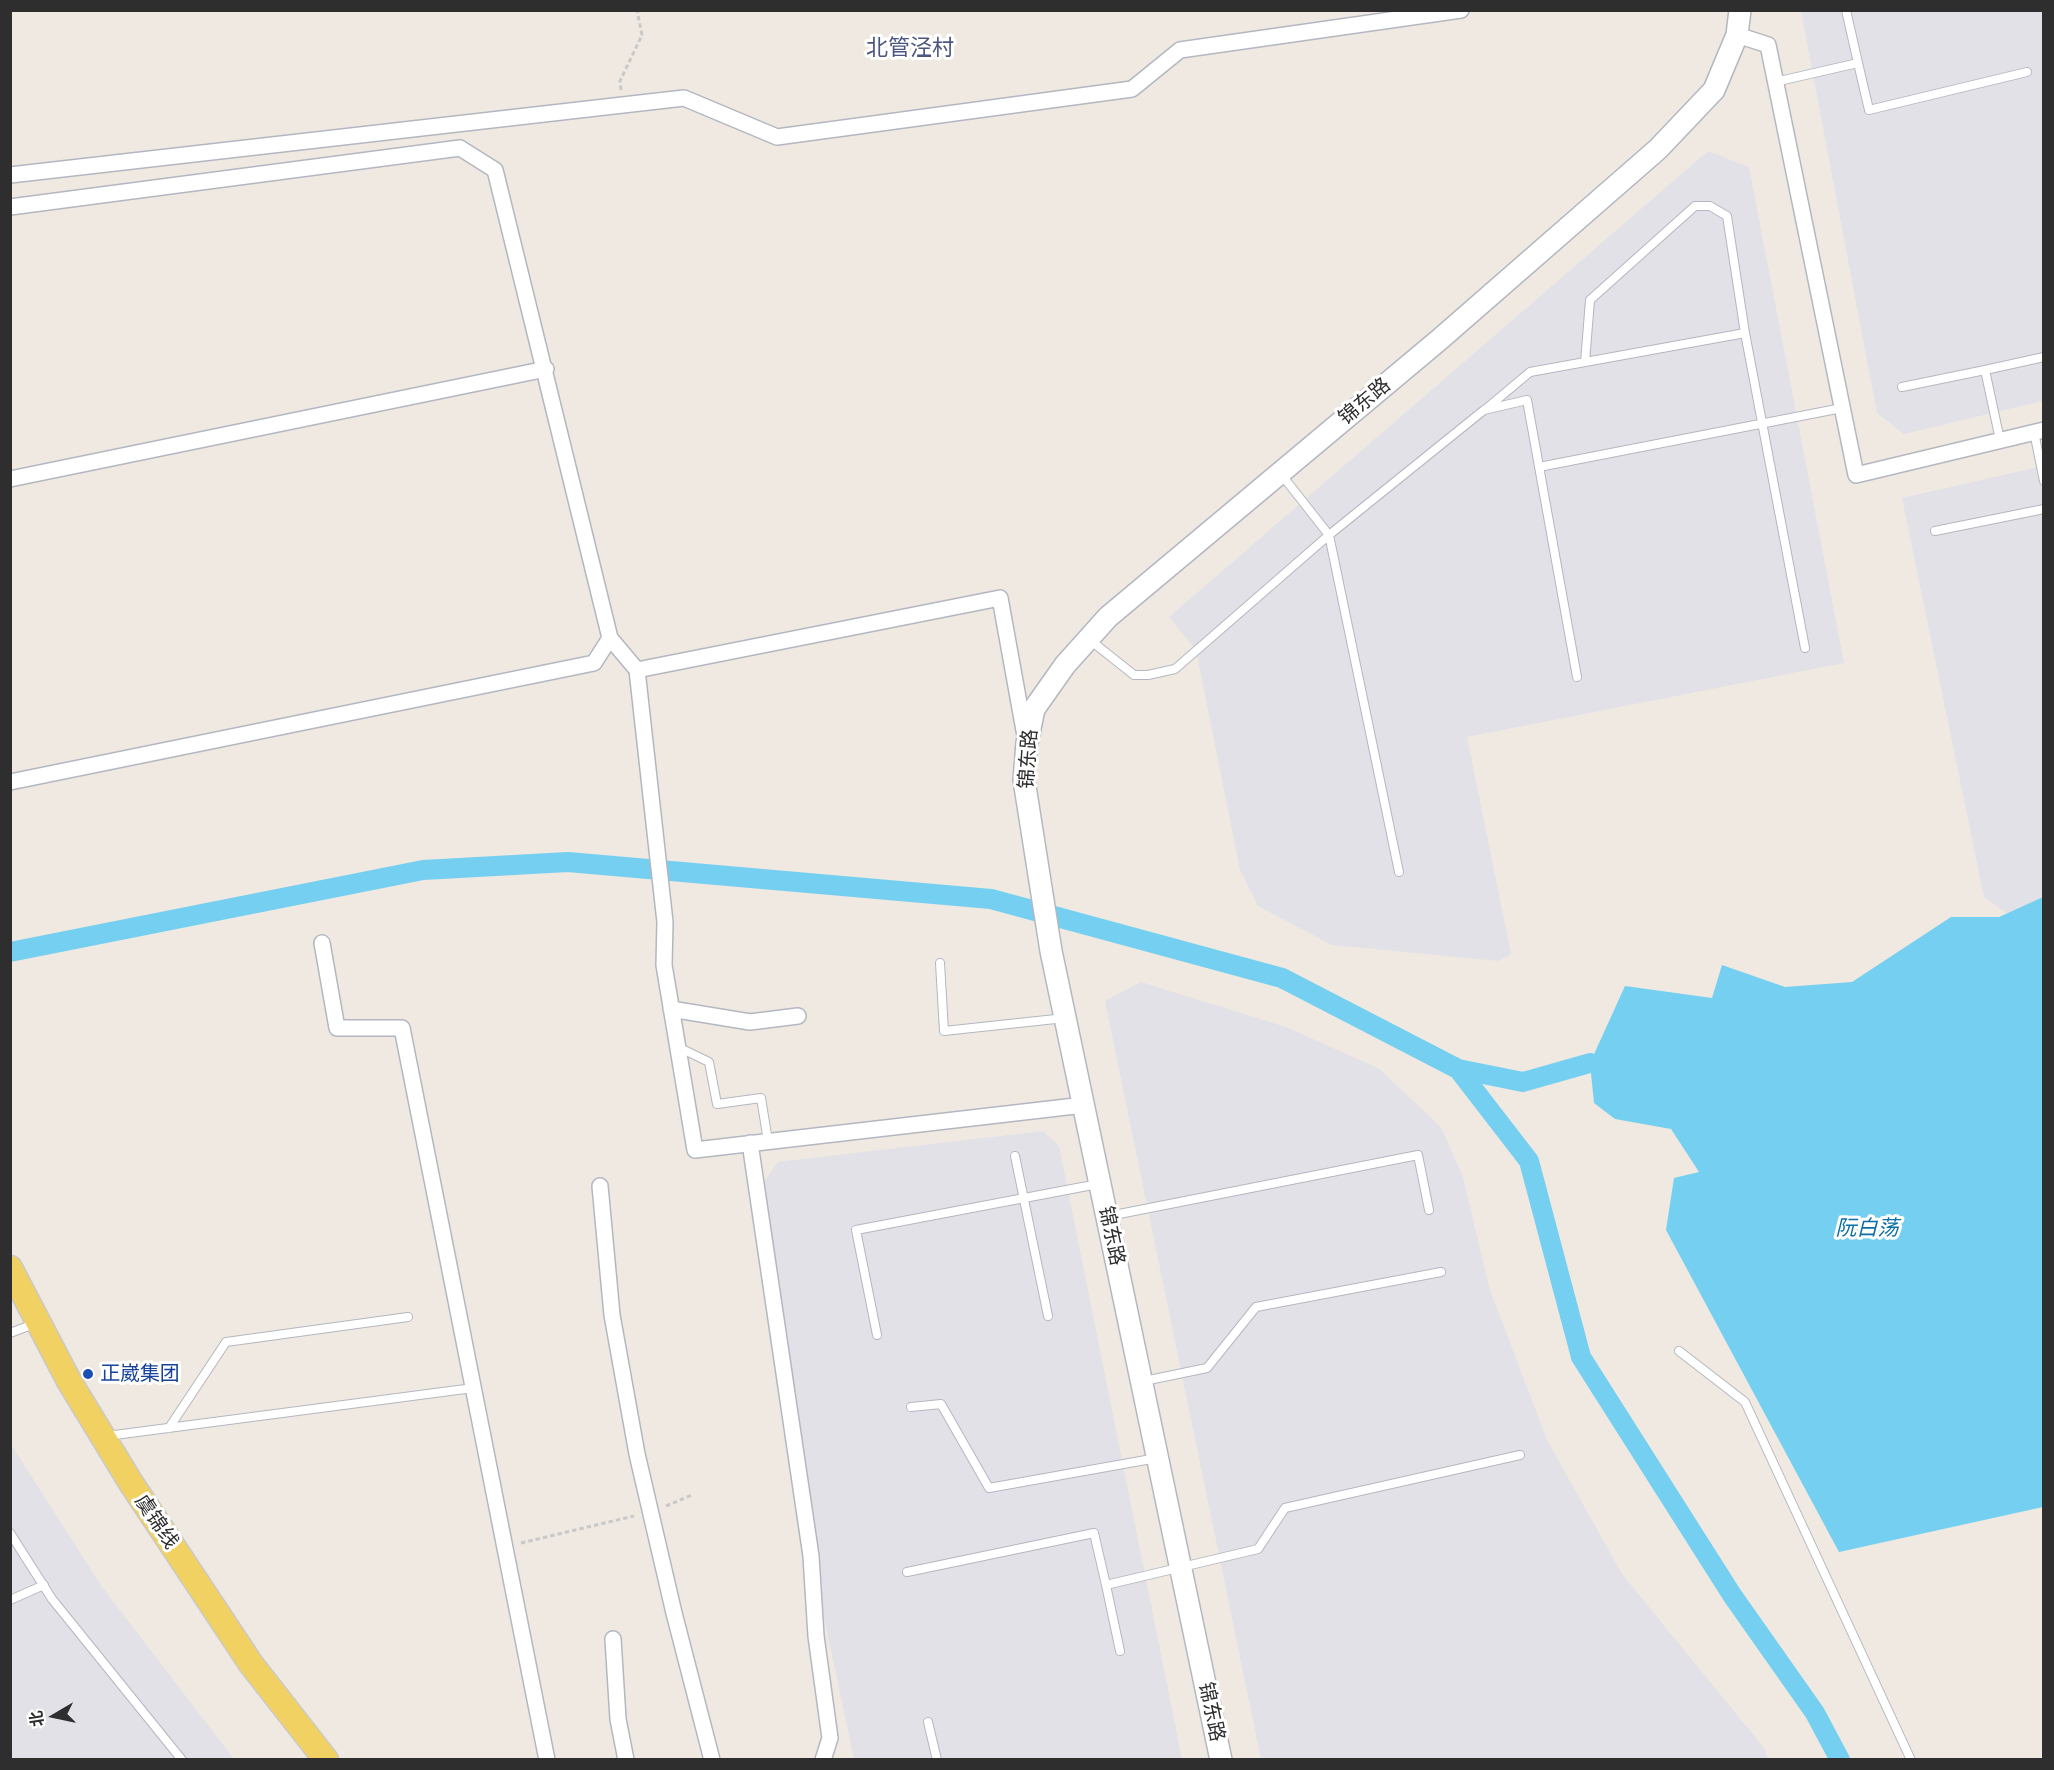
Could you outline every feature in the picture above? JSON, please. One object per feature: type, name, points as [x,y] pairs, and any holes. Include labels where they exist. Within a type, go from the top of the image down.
[{"type":"main road","name":"锦东路","points":[[1221,1760],[1051,951],[1024,780],[1027,743],[1034,709],[1065,665],[1108,617],[1439,340],[1658,149],[1714,90],[1737,35],[1740,10]]},
{"type":"main road","name":"虞锦线","points":[[10,1268],[21,1296],[39,1322],[69,1381],[102,1436],[251,1664],[326,1760]]},
{"type":"street","points":[[10,175],[684,98],[777,137],[1132,89],[1180,50],[1461,10]]},
{"type":"street","points":[[1737,35],[1768,45],[1856,476],[2039,431]]},
{"type":"street","points":[[10,207],[460,148],[495,170],[546,369],[610,638],[637,670],[665,922],[664,965],[695,1150],[1084,1105]]},
{"type":"street","points":[[10,478],[546,369]]},
{"type":"street","points":[[637,670],[1000,598],[1027,743]]},
{"type":"street","points":[[10,782],[594,663],[610,638]]},
{"type":"street","points":[[322,943],[337,1028],[402,1028],[547,1760]]},
{"type":"street","points":[[671,1009],[750,1022],[798,1016]]},
{"type":"street","points":[[750,1143],[811,1556],[816,1636],[830,1738],[823,1760]]},
{"type":"street","points":[[600,1186],[612,1315],[650,1512],[712,1760]]},
{"type":"street","points":[[613,1639],[618,1719],[626,1760]]},
{"type":"lane","points":[[1846,10],[1869,110],[2027,72]]},
{"type":"lane","points":[[1776,82],[1858,63]]},
{"type":"lane","points":[[1585,362],[1590,300],[1695,206],[1710,206],[1727,216],[1745,333],[1804,648]]},
{"type":"lane","points":[[1089,639],[1134,675],[1148,675],[1175,669],[1329,535],[1530,372],[1745,333]]},
{"type":"lane","points":[[1902,387],[2043,357]]},
{"type":"lane","points":[[1985,370],[2000,440]]},
{"type":"lane","points":[[1484,410],[1527,400],[1576,677]]},
{"type":"lane","points":[[1539,467],[1842,408]]},
{"type":"lane","points":[[2039,431],[2043,481]]},
{"type":"lane","points":[[1280,473],[1329,535],[1399,872]]},
{"type":"lane","points":[[1935,531],[2043,509]]},
{"type":"lane","points":[[940,963],[944,1031],[1066,1018]]},
{"type":"lane","points":[[678,1047],[710,1062],[717,1104],[761,1098],[768,1141]]},
{"type":"lane","points":[[1107,1216],[1418,1155],[1429,1210]]},
{"type":"lane","points":[[1015,1156],[1047,1316]]},
{"type":"lane","points":[[877,1335],[856,1230],[1099,1184]]},
{"type":"lane","points":[[1142,1381],[1207,1368],[1256,1307],[1441,1272]]},
{"type":"lane","points":[[169,1428],[226,1342],[408,1317]]},
{"type":"lane","points":[[10,1333],[39,1322]]},
{"type":"lane","points":[[1679,1351],[1745,1402],[1911,1760]]},
{"type":"lane","points":[[102,1436],[473,1388]]},
{"type":"lane","points":[[911,1407],[941,1404],[989,1488],[1158,1458]]},
{"type":"lane","points":[[1106,1585],[1258,1549],[1286,1508],[1520,1455]]},
{"type":"lane","points":[[10,1533],[44,1585],[182,1760]]},
{"type":"lane","points":[[907,1572],[1094,1533],[1120,1651]]},
{"type":"lane","points":[[10,1600],[44,1585]]},
{"type":"lane","points":[[928,1722],[936,1760]]},
{"type":"path","points":[[623,104],[620,81],[642,35],[637,10]]},
{"type":"path","points":[[505,1547],[650,1512],[692,1495]]},
{"type":"shaded area","points":[[1801,11],[2043,11],[2043,401],[1904,434],[1877,413]]},
{"type":"shaded area","points":[[1708,151],[1749,167],[1844,663],[1467,737],[1511,954],[1499,961],[1332,945],[1258,906],[1240,870],[1196,650],[1169,617]]},
{"type":"shaded area","points":[[2043,466],[2043,897],[2007,913],[1984,897],[1902,498]]},
{"type":"shaded area","points":[[1141,982],[1286,1027],[1378,1068],[1441,1127],[1463,1177],[1489,1287],[1547,1440],[1622,1574],[1765,1749],[1768,1759],[1261,1759],[1105,1001]]},
{"type":"shaded area","points":[[1043,1131],[1059,1146],[1182,1759],[854,1759],[811,1556],[758,1191],[778,1162]]},
{"type":"shaded area","points":[[10,1443],[102,1587],[234,1759],[11,1759]]},
{"type":"water","name":"阮白荡","points":[[2043,897],[2043,1507],[1839,1552],[1666,1230],[1674,1178],[1699,1172],[1671,1129],[1615,1119],[1594,1103],[1590,1063],[1625,986],[1712,998],[1722,965],[1785,987],[1852,982],[1951,917],[1999,917]]},
{"type":"waterway","points":[[10,952],[423,870],[568,862],[991,899],[1282,978],[1458,1069],[1529,1161],[1581,1357],[1732,1595],[1815,1713],[1840,1760]]},
{"type":"waterway","points":[[1458,1069],[1523,1082],[1590,1063]]},
{"type":"place","name":"正崴集团","points":[[88,1374]]},
{"type":"district","name":"北管泾村","points":[[910,49]]}]
